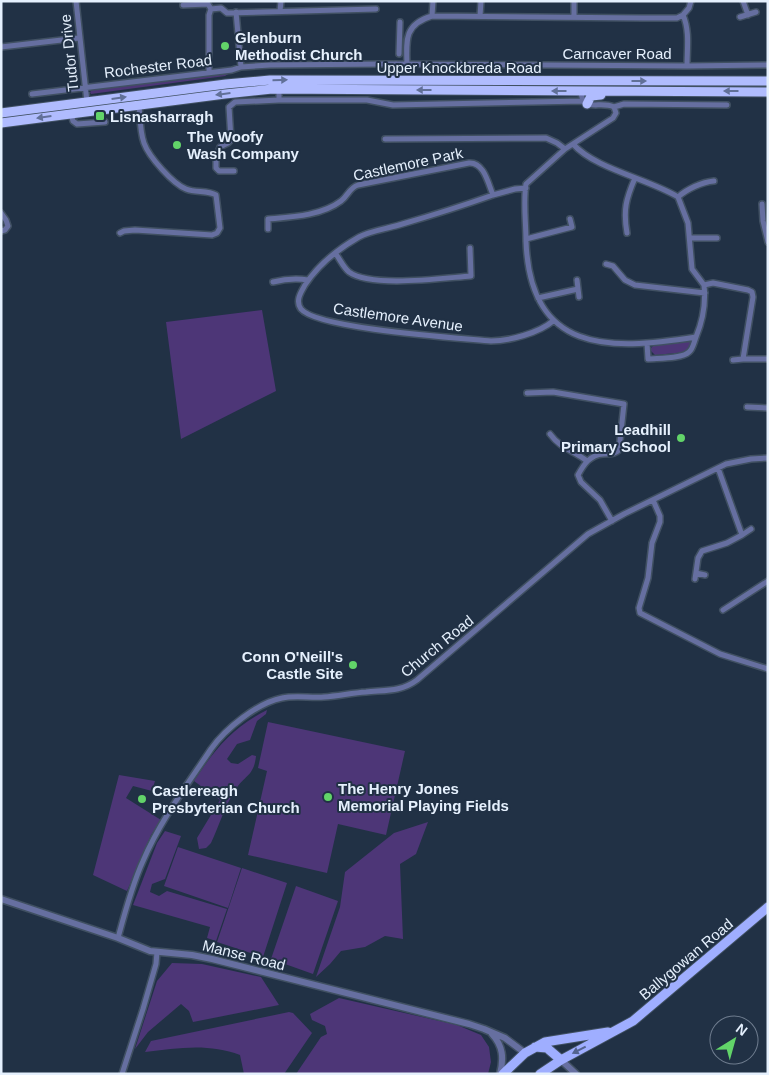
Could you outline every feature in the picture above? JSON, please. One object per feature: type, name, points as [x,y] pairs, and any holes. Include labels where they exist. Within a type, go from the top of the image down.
[{"type":"highway","name":"Upper Knockbreda Road","points":[[1,113],[45,108],[86,95],[248,82],[313,80],[396,72],[581,86]]},
{"type":"highway","points":[[585,102],[594,95],[663,95],[685,86],[691,77],[768,76]]},
{"type":"highway","name":"Upper Knockbreda Road","points":[[1,123],[238,92],[279,89],[396,90],[685,86],[768,81]]},
{"type":"highway","name":"Upper Knockbreda Road","points":[[685,86],[768,92]]},
{"type":"main road","name":"Ballygowan Road","points":[[540,1074],[557,1062],[632,1021],[768,907]]},
{"type":"main road","name":"Ballygowan Road","points":[[502,1074],[525,1053],[535,1047],[556,1039],[592,1035],[619,1028]]},
{"type":"main road","points":[[535,1047],[547,1048],[557,1062]]},
{"type":"street","name":"Tudor Drive","points":[[76,1],[86,95]]},
{"type":"street","points":[[221,1],[221,8]]},
{"type":"street","points":[[280,1],[280,10]]},
{"type":"street","points":[[432,16],[433,1]]},
{"type":"street","points":[[480,16],[481,1]]},
{"type":"street","points":[[574,1],[574,17]]},
{"type":"street","points":[[407,64],[409,32],[423,18],[432,16],[677,18],[686,12],[691,1]]},
{"type":"street","points":[[743,1],[748,15]]},
{"type":"street","points":[[183,5],[208,4],[211,9]]},
{"type":"street","points":[[211,9],[221,8],[228,13],[280,10],[376,9]]},
{"type":"street","points":[[209,72],[209,15],[211,9]]},
{"type":"street","points":[[236,12],[241,67]]},
{"type":"street","points":[[740,17],[756,12]]},
{"type":"street","points":[[683,15],[687,30],[686,66]]},
{"type":"street","points":[[399,54],[400,22]]},
{"type":"street","points":[[1,47],[79,38]]},
{"type":"street","points":[[400,43],[407,44]]},
{"type":"street","name":"Rochester Road","points":[[32,94],[86,95],[241,67],[270,65],[396,72],[407,64]]},
{"type":"street","name":"Carncaver Road","points":[[407,64],[768,65]]},
{"type":"street","points":[[396,72],[396,90]]},
{"type":"street","points":[[581,86],[585,102]]},
{"type":"street","points":[[279,89],[279,100]]},
{"type":"street","points":[[234,170],[219,171],[216,168],[216,160],[220,147],[231,140],[229,113],[230,105],[235,102],[367,100],[393,105],[585,102],[614,107],[624,104],[727,105]]},
{"type":"street","points":[[120,233],[129,230],[212,235],[217,233],[220,228],[218,200],[214,194],[197,192],[182,187],[150,154],[143,139],[139,105]]},
{"type":"street","points":[[614,107],[616,111],[613,118],[564,150],[526,184],[526,239],[529,274],[538,298],[553,321],[562,328],[592,341],[647,344],[696,337]]},
{"type":"street","points":[[71,114],[72,120],[77,124],[105,122]]},
{"type":"street","points":[[385,139],[546,138],[557,143],[564,150]]},
{"type":"street","points":[[214,144],[220,147]]},
{"type":"street","points":[[573,144],[602,164],[678,197],[688,223],[692,269],[704,285],[706,301],[703,318],[692,349],[688,354],[648,359],[647,344]]},
{"type":"street","name":"Castlemore Park","points":[[268,229],[268,219],[297,216],[327,208],[342,200],[352,188],[358,185],[469,163],[475,163],[480,166],[493,195]]},
{"type":"street","points":[[627,234],[626,202],[635,178]]},
{"type":"street","points":[[678,197],[684,192],[714,181]]},
{"type":"street","name":"Castlemore Avenue","points":[[526,188],[493,195],[360,236],[335,253],[319,268],[308,280],[298,298],[301,309],[308,314],[352,326],[503,341],[536,330],[553,321]]},
{"type":"street","points":[[762,204],[763,222],[768,242]]},
{"type":"street","points":[[1,213],[8,226],[5,230],[1,231]]},
{"type":"street","points":[[570,220],[573,234]]},
{"type":"street","points":[[526,239],[572,227]]},
{"type":"street","points":[[690,238],[717,238]]},
{"type":"street","points":[[335,253],[344,267],[356,276],[393,280],[471,276],[470,248]]},
{"type":"street","points":[[606,264],[613,266],[625,280],[635,285],[705,293]]},
{"type":"street","points":[[274,282],[308,280]]},
{"type":"street","points":[[576,280],[579,297]]},
{"type":"street","points":[[704,285],[713,283],[752,292],[753,297],[743,359]]},
{"type":"street","points":[[538,298],[578,289]]},
{"type":"street","points":[[733,360],[768,358]]},
{"type":"street","points":[[527,393],[554,392],[624,401],[619,450],[615,453],[598,454],[587,461],[578,474],[579,479],[600,500],[612,521]]},
{"type":"street","points":[[748,406],[768,408]]},
{"type":"street","points":[[550,434],[561,446],[575,452],[587,461]]},
{"type":"street","name":"Church Road","points":[[118,938],[136,878],[150,846],[205,757],[216,741],[227,730],[249,714],[281,698],[324,697],[356,692],[392,691],[406,687],[417,680],[524,590],[578,542],[612,521],[718,468],[738,461],[768,458]]},
{"type":"street","points":[[718,468],[742,534]]},
{"type":"street","points":[[653,500],[660,516],[660,522],[652,543],[648,578],[639,608],[640,613],[720,654],[768,669]]},
{"type":"street","points":[[705,575],[695,576],[698,558],[702,551],[727,543],[751,529]]},
{"type":"street","points":[[723,610],[768,580]]},
{"type":"street","name":"Manse Road","points":[[1,899],[118,938],[144,949],[212,959],[484,1028],[505,1038],[525,1053]]},
{"type":"street","points":[[122,1074],[146,1000],[156,964],[157,952]]},
{"type":"street","points":[[484,1028],[496,1039],[502,1051],[502,1074]]},
{"type":"street","points":[[557,1062],[574,1072]]},
{"type":"shaded area","points":[[230,73],[225,76],[91,94],[90,92],[93,89]]},
{"type":"shaded area","points":[[262,310],[276,391],[181,439],[166,322]]},
{"type":"shaded area","points":[[690,340],[692,345],[687,352],[655,355],[651,351],[654,345]]},
{"type":"shaded area","points":[[267,710],[266,714],[257,721],[250,740],[237,744],[227,759],[231,763],[238,764],[252,755],[256,756],[251,772],[239,784],[232,795],[211,843],[206,848],[199,849],[197,838],[220,800],[194,781],[225,740],[244,724]]},
{"type":"shaded area","name":"The Henry Jones Memorial Playing Fields","points":[[268,722],[405,751],[386,835],[338,824],[327,873],[248,855],[267,771],[258,768]]},
{"type":"shaded area","points":[[119,775],[155,781],[152,791],[133,786],[126,798],[161,820],[151,835],[127,891],[93,875]]},
{"type":"shaded area","points":[[428,822],[416,854],[400,864],[403,939],[385,936],[365,947],[341,951],[316,977],[340,907],[345,872],[394,833]]},
{"type":"shaded area","points":[[165,831],[181,836],[165,879],[152,884],[150,892],[159,896],[167,891],[227,909],[216,941],[207,938],[210,927],[133,905],[157,843]]},
{"type":"shaded area","points":[[178,847],[241,868],[228,908],[164,886]]},
{"type":"shaded area","points":[[242,868],[287,883],[263,957],[217,942]]},
{"type":"shaded area","points":[[296,886],[338,901],[313,974],[271,959]]},
{"type":"shaded area","points":[[172,963],[202,964],[261,977],[279,1005],[193,1022],[189,1011],[181,1004],[148,1032],[135,1049],[157,981]]},
{"type":"shaded area","points":[[339,998],[457,1025],[481,1035],[489,1047],[491,1062],[488,1074],[296,1074],[321,1037],[327,1034],[325,1026],[312,1020],[310,1014]]},
{"type":"shaded area","points":[[289,1012],[293,1013],[312,1033],[284,1074],[244,1074],[240,1055],[217,1049],[169,1049],[145,1052],[151,1041]]},
{"type":"place","name":"Glenburn Methodist Church","points":[[225,46]]},
{"type":"place","name":"Lisnasharragh","points":[[100,116]]},
{"type":"place","name":"The Woofy Wash Company","points":[[177,145]]},
{"type":"place","name":"Leadhill Primary School","points":[[681,438]]},
{"type":"place","name":"Conn O'Neill's Castle Site","points":[[353,665]]},
{"type":"place","name":"The Henry Jones Memorial Playing Fields","points":[[328,797]]},
{"type":"place","name":"Castlereagh Presbyterian Church","points":[[142,799]]}]
